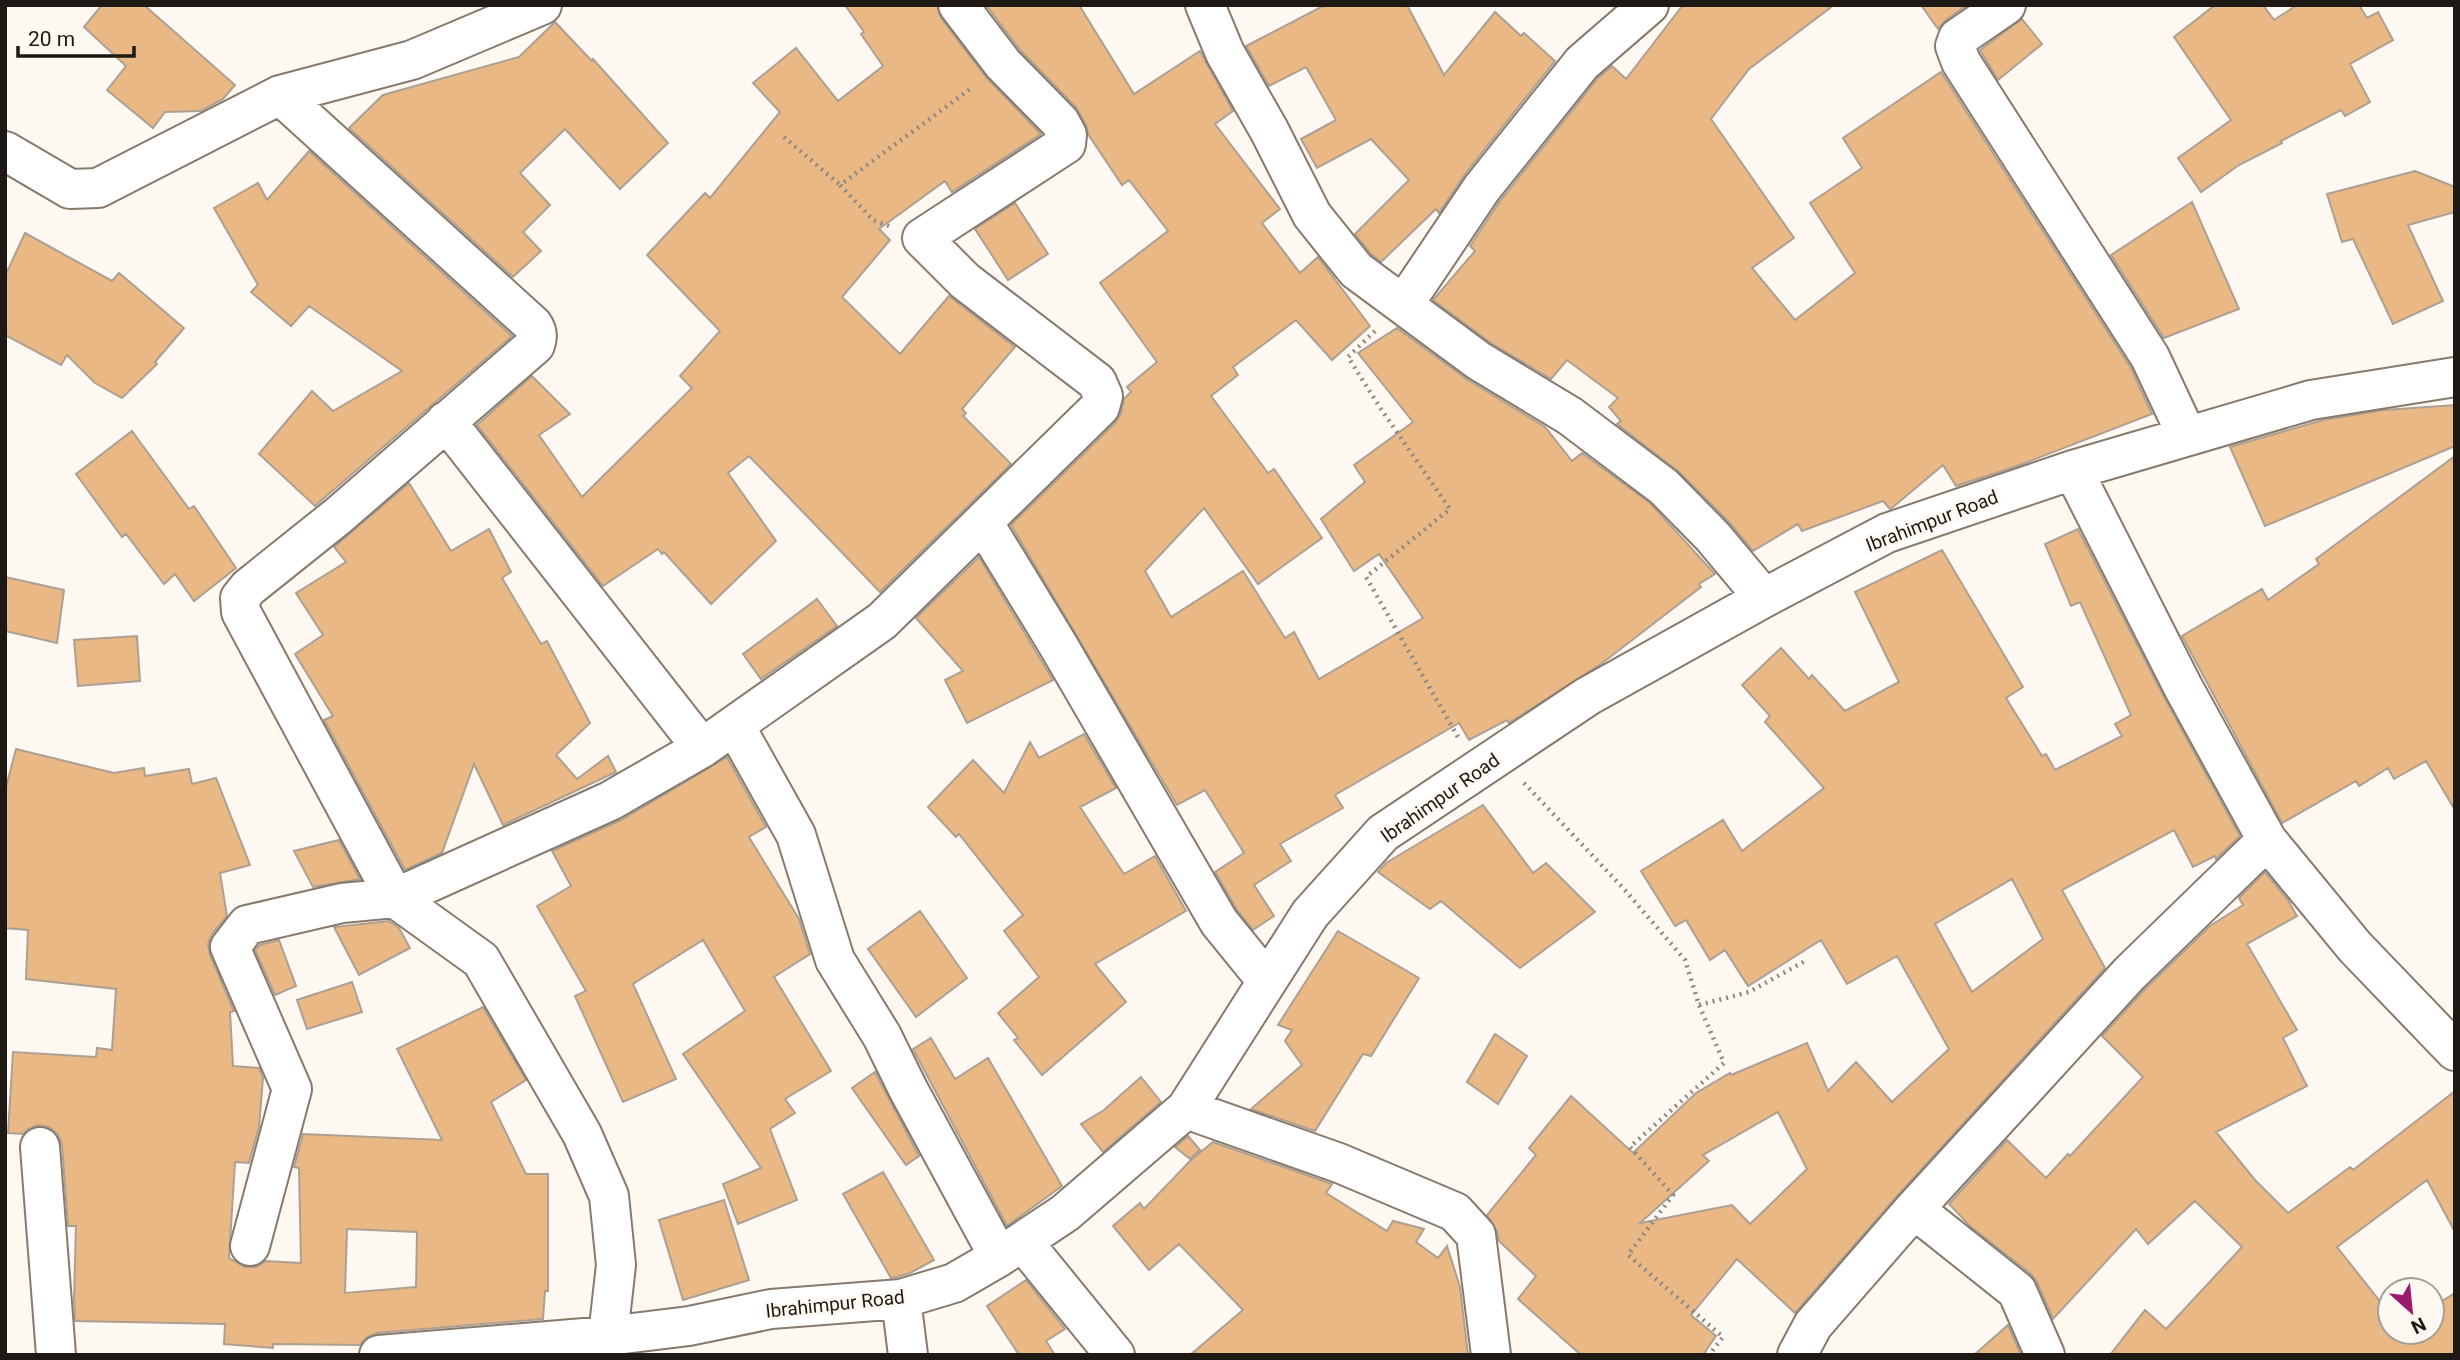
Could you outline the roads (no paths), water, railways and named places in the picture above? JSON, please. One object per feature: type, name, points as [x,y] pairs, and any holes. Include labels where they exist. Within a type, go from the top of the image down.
[{"type":"street","points":[[5,151],[70,189],[98,188],[280,95],[412,60],[542,5]]},
{"type":"street","points":[[250,1246],[292,1089],[230,947],[247,925],[342,903],[395,898],[610,801],[702,748],[882,621],[1100,407],[1103,396],[1097,382],[965,281],[922,238],[1066,144],[1067,135],[1060,122],[1003,64],[958,5]]},
{"type":"street","points":[[1205,5],[1225,53],[1269,130],[1312,215],[1356,270],[1479,361],[1570,416],[1664,486],[1713,537],[1764,598]]},
{"type":"street","points":[[1404,304],[1482,188],[1582,63],[1649,5]]},
{"type":"street","points":[[2006,5],[1958,38],[1955,46],[1961,62],[2150,357],[2187,436]]},
{"type":"street","points":[[280,95],[537,331],[536,345],[338,516],[248,588],[240,598],[240,612],[395,898],[481,960],[582,1133],[609,1196],[616,1265],[608,1336]]},
{"type":"street","name":"Ibrahimpur Road","points":[[379,1355],[608,1336],[689,1326],[771,1310],[901,1299],[954,1283],[1011,1250],[1065,1213],[1186,1109],[1310,914],[1383,833],[1588,696],[1887,533],[2073,470],[2311,400],[2455,377]]},
{"type":"street","points":[[446,421],[702,748]]},
{"type":"street","points":[[2073,470],[2183,687],[2267,840],[2355,947],[2455,1051]]},
{"type":"street","points":[[984,522],[1219,922],[1267,981]]},
{"type":"street","points":[[735,726],[796,835],[835,960],[882,1036],[908,1088],[1011,1250],[1115,1355]]},
{"type":"street","points":[[1797,1355],[1813,1325],[1914,1209],[2130,973],[2267,840]]},
{"type":"street","points":[[1186,1109],[1339,1163],[1455,1212],[1476,1235],[1491,1355]]},
{"type":"street","points":[[40,1147],[56,1355]]},
{"type":"street","points":[[1914,1209],[2017,1291],[2045,1355]]},
{"type":"street","points":[[901,1299],[908,1355]]}]
